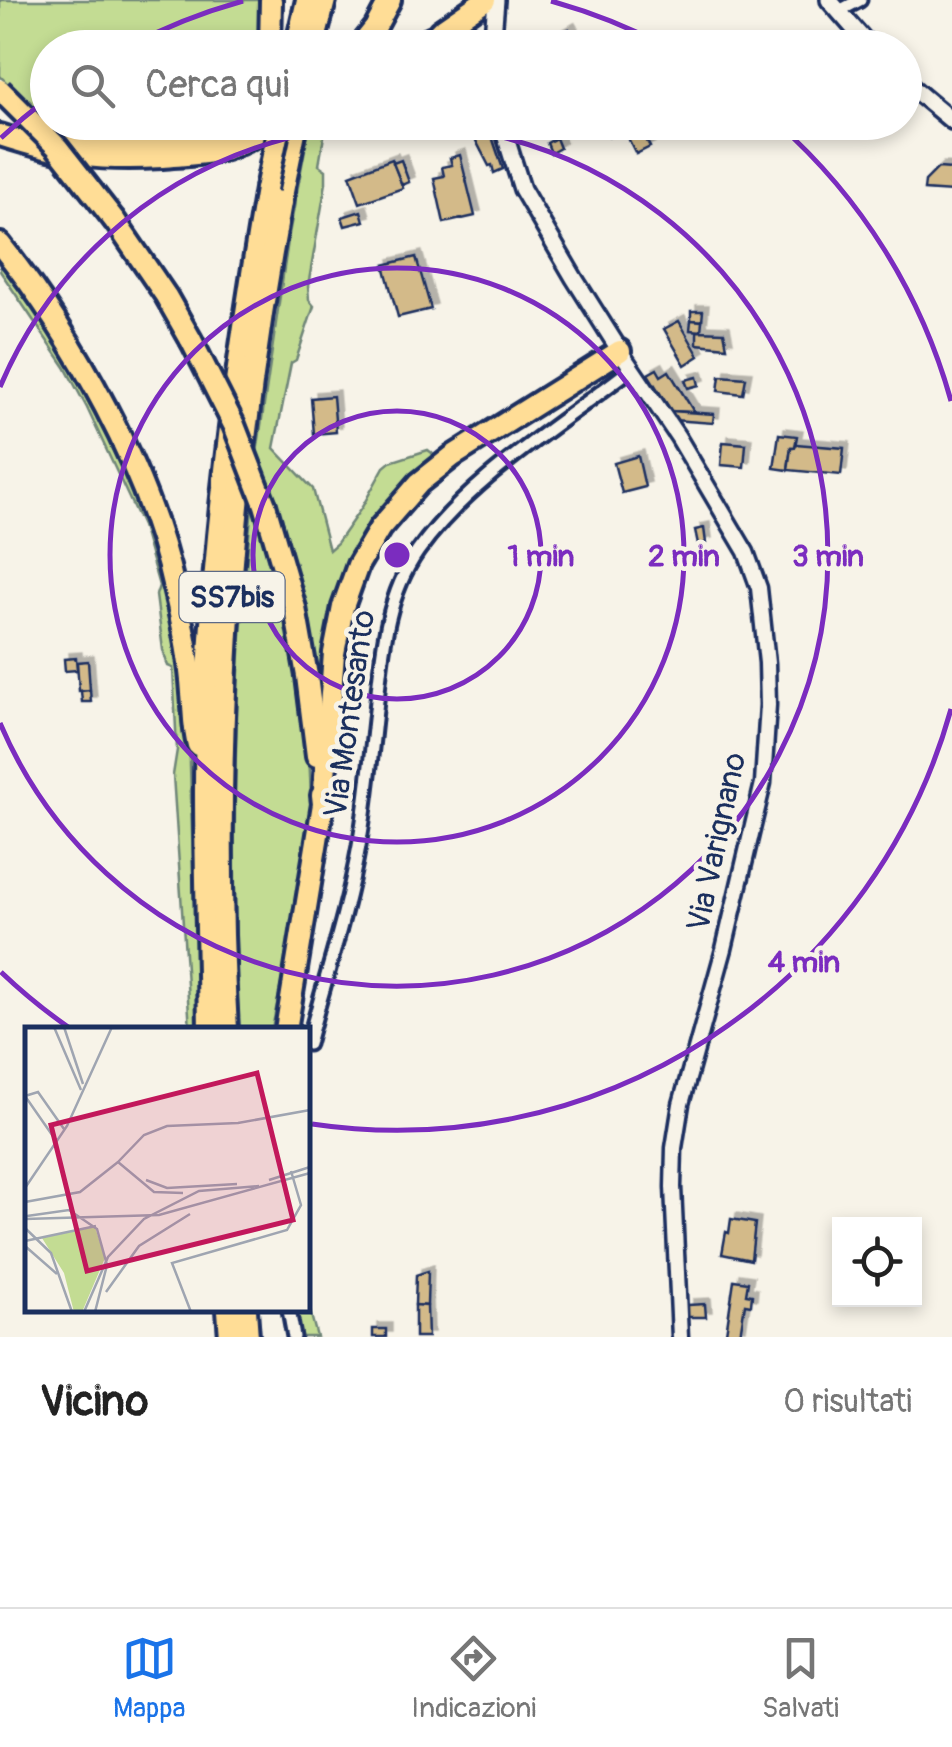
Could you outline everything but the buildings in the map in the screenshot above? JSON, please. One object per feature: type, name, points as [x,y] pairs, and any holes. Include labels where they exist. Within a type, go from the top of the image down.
[{"type":"highway","points":[[270,30],[271,0]]},
{"type":"highway","points":[[306,30],[307,0]]},
{"type":"highway","points":[[311,30],[325,0]]},
{"type":"highway","points":[[374,30],[390,0]]},
{"type":"highway","points":[[441,30],[484,0]]},
{"type":"highway","points":[[0,90],[30,120]]},
{"type":"highway","points":[[0,123],[30,131]]},
{"type":"highway","points":[[0,135],[48,151],[120,159],[191,155],[243,140]]},
{"type":"highway","points":[[50,140],[116,222],[166,296],[234,425],[265,504],[295,608],[323,804]]},
{"type":"highway","points":[[66,140],[167,140]]},
{"type":"highway","points":[[266,140],[266,189]]},
{"type":"highway","name":"SS7bis","points":[[209,1027],[206,767],[220,522],[246,304],[277,140]]},
{"type":"highway","name":"SS7bis","points":[[227,1027],[221,802],[237,524],[263,304],[293,140]]},
{"type":"highway","points":[[0,244],[34,286],[77,356],[125,449],[153,516],[174,586],[192,690],[194,732],[206,767]]},
{"type":"highway","points":[[286,1027],[323,804],[334,653],[343,607],[358,565],[380,528],[419,484],[453,456],[626,360]]},
{"type":"highway","points":[[228,1312],[230,1337]]},
{"type":"highway","points":[[246,1312],[248,1337]]},
{"type":"main road","points":[[494,30],[496,0]]},
{"type":"main road","points":[[834,6],[855,30]]},
{"type":"main road","points":[[922,98],[952,121]]},
{"type":"main road","name":"Via Varignano","points":[[507,140],[522,189],[626,360]]},
{"type":"street","points":[[834,6],[860,0]]},
{"type":"street","name":"Via Montesanto","points":[[310,1037],[360,845],[384,636],[401,582],[417,553],[457,505],[626,360]]},
{"type":"street","name":"Via Varignano","points":[[626,360],[678,437],[746,552],[759,588],[767,664],[763,782],[724,949],[681,1104],[674,1148],[680,1337]]},
{"type":"street","points":[[289,1312],[294,1337]]},
{"type":"green space","points":[[0,0],[262,0],[261,30],[30,30],[30,107],[0,76]]},
{"type":"green space","points":[[307,140],[323,140],[319,165],[326,170],[326,183],[308,286],[309,300],[314,306],[296,360],[291,363],[274,448],[313,489],[329,550],[362,507],[384,467],[428,450],[435,460],[371,533],[324,702],[319,708],[311,629],[257,453]]},
{"type":"green space","points":[[0,253],[32,297],[106,419],[159,552],[188,699],[198,1027],[190,1027],[173,775],[177,750],[173,668],[168,666],[163,650],[156,595],[159,586],[142,526],[87,408],[65,367],[0,271]]},
{"type":"green space","points":[[253,498],[286,603],[309,751],[311,826],[272,1027],[239,1027],[236,763]]},
{"type":"green space","points":[[310,1311],[317,1337],[297,1337],[291,1312]]}]
